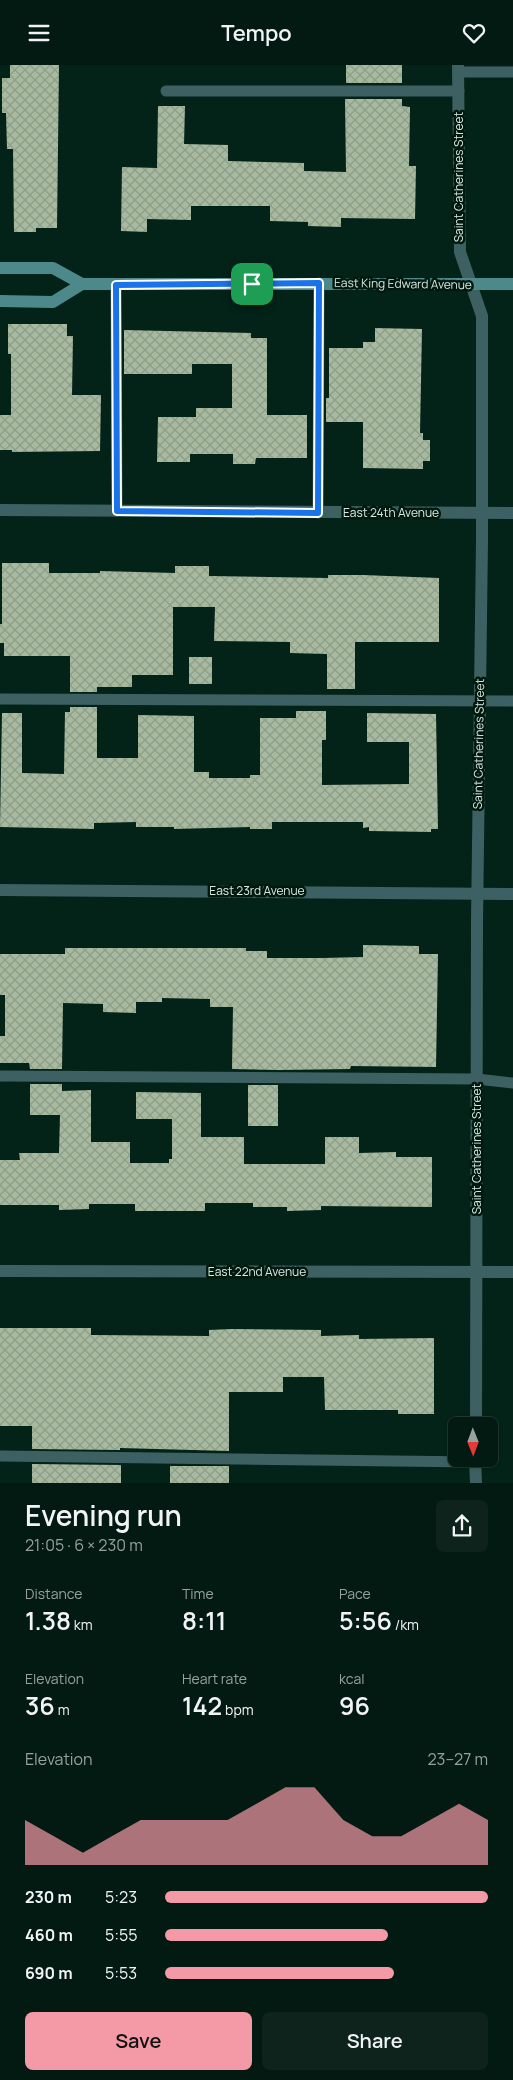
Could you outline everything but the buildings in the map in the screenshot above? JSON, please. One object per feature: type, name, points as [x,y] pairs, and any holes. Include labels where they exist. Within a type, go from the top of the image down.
[{"type":"main road","name":"East King Edward Avenue","points":[[0,268],[53,268],[82,284],[319,283],[513,285]]},
{"type":"main road","points":[[0,301],[53,301],[82,284]]},
{"type":"street","name":"Saint Catherines Street","points":[[458,68],[460,252],[482,316],[482,513],[477,893],[476,1417]]},
{"type":"street","name":"East 24th Avenue","points":[[0,510],[513,513]]},
{"type":"street","name":"East 23rd Avenue","points":[[0,890],[513,894]]},
{"type":"street","name":"East 22nd Avenue","points":[[0,1271],[513,1272]]},
{"type":"street","points":[[475,1467],[476,1483]]},
{"type":"lane","points":[[458,68],[513,72]]},
{"type":"lane","points":[[166,91],[459,91]]},
{"type":"lane","points":[[318,513],[319,283]]},
{"type":"lane","points":[[116,285],[117,511]]},
{"type":"lane","points":[[0,699],[513,701]]},
{"type":"lane","points":[[0,1076],[477,1079],[513,1083]]},
{"type":"lane","points":[[0,1457],[448,1460]]},
{"type":"route","points":[[319,283],[318,513],[117,511],[116,285],[252,284],[319,283]]}]
